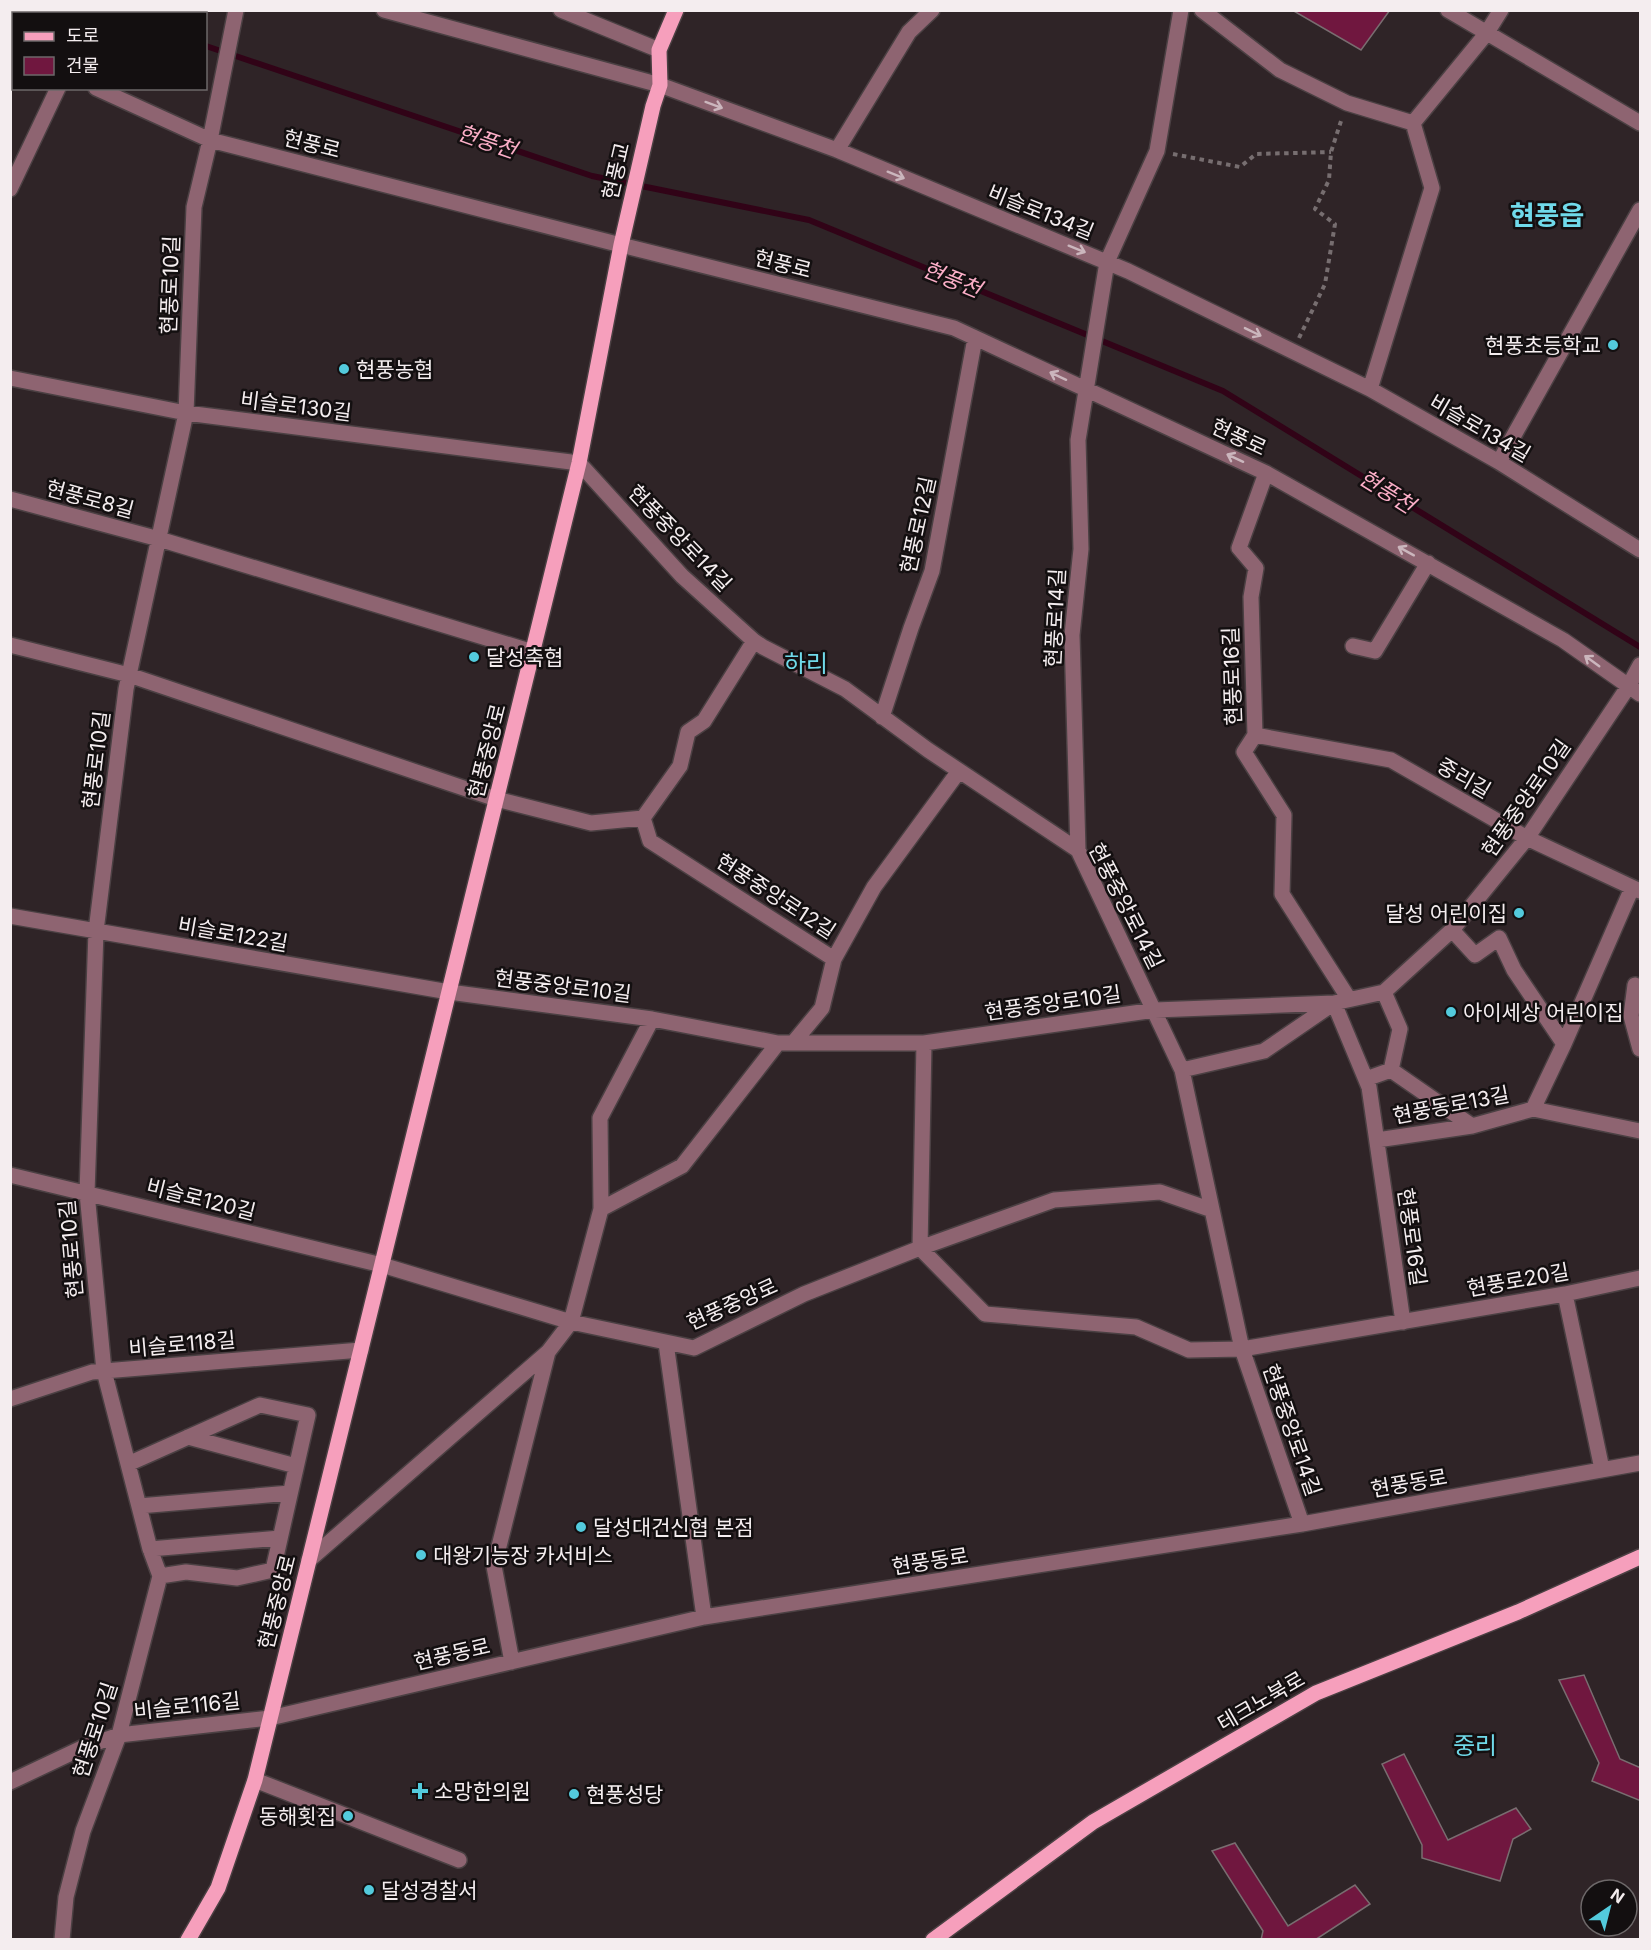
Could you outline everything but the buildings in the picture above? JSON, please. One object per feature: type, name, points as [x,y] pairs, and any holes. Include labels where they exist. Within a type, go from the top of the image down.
[{"type":"main road","points":[[660,85],[659,50],[676,10]]},
{"type":"main road","name":"현풍교","points":[[621,245],[652,106],[660,85]]},
{"type":"main road","name":"현풍중앙로","points":[[188,1940],[218,1888],[255,1780],[579,462],[621,245]]},
{"type":"main road","name":"테크노북로","points":[[933,1940],[1094,1822],[1316,1694],[1518,1612],[1641,1557]]},
{"type":"street","name":"현풍로10길","points":[[62,1940],[66,1897],[83,1831],[118,1735],[160,1576],[150,1549],[104,1371],[87,1193],[96,931],[129,675],[186,413],[194,207],[236,10]]},
{"type":"street","name":"비슬로134길","points":[[384,10],[660,85],[837,150],[1107,262],[1370,389],[1499,462],[1641,550]]},
{"type":"street","points":[[561,10],[659,50]]},
{"type":"street","points":[[837,150],[909,32],[932,10]]},
{"type":"street","name":"현풍로14길","points":[[1078,849],[1072,635],[1081,549],[1078,440],[1107,262],[1157,151],[1181,10]]},
{"type":"street","points":[[1202,10],[1280,70],[1347,103],[1413,123]]},
{"type":"street","points":[[1448,10],[1641,123]]},
{"type":"street","points":[[1413,123],[1486,33],[1501,10]]},
{"type":"street","points":[[10,189],[57,90]]},
{"type":"street","name":"현풍로","points":[[100,90],[210,140],[954,328],[1266,473],[1563,640],[1635,690]]},
{"type":"street","points":[[1370,389],[1432,188],[1413,123]]},
{"type":"street","points":[[1499,462],[1641,210]]},
{"type":"street","name":"현풍로12길","points":[[882,717],[910,628],[932,571],[975,338]]},
{"type":"street","name":"비슬로130길","points":[[10,378],[186,413],[579,462]]},
{"type":"street","name":"현풍중앙로14길","points":[[579,462],[682,576],[754,641],[845,689],[959,771],[1078,849],[1182,1070],[1242,1349],[1302,1524]]},
{"type":"street","name":"현풍로16길","points":[[1266,473],[1239,548],[1256,568],[1251,597],[1256,735],[1244,752],[1284,815],[1282,894],[1342,1001],[1369,1087],[1403,1322]]},
{"type":"street","name":"현풍로8길","points":[[10,500],[159,538]]},
{"type":"street","points":[[159,538],[533,652]]},
{"type":"street","points":[[1353,646],[1375,651],[1428,563]]},
{"type":"street","points":[[10,645],[129,675],[496,799],[591,823],[643,818],[680,766],[688,732],[704,721],[754,641]]},
{"type":"street","name":"현풍중앙로10길","points":[[449,992],[652,1019],[786,1043],[924,1042],[1155,1010],[1342,1001],[1384,992],[1452,930],[1527,838],[1635,690],[1641,665]]},
{"type":"street","name":"중리길","points":[[1256,735],[1391,760],[1527,838],[1636,890]]},
{"type":"street","name":"현풍중앙로12길","points":[[643,818],[651,841],[834,959],[874,887],[959,771]]},
{"type":"street","name":"현풍동로13길","points":[[1533,1109],[1636,890]]},
{"type":"street","name":"비슬로122길","points":[[10,916],[449,992]]},
{"type":"street","points":[[1452,930],[1475,955],[1499,938],[1515,970],[1564,1044]]},
{"type":"street","points":[[601,1209],[682,1167],[786,1043],[822,1008],[834,959]]},
{"type":"street","points":[[1635,985],[1631,1016],[1641,1049]]},
{"type":"street","points":[[1384,992],[1400,1029],[1390,1070]]},
{"type":"street","name":"현풍중앙로10길","points":[[1182,1070],[1264,1052],[1342,1001]]},
{"type":"street","points":[[309,1560],[548,1352],[571,1322],[601,1209],[600,1118],[652,1019]]},
{"type":"street","points":[[920,1248],[924,1042]]},
{"type":"street","points":[[1366,1079],[1390,1070]]},
{"type":"street","points":[[1390,1070],[1472,1126]]},
{"type":"street","name":"현풍동로13길","points":[[1377,1140],[1472,1126],[1533,1109],[1641,1131]]},
{"type":"street","name":"비슬로120길","points":[[10,1175],[382,1265]]},
{"type":"street","name":"현풍중앙로","points":[[382,1265],[571,1322],[694,1348],[804,1294],[920,1248],[1054,1200],[1160,1192],[1212,1210]]},
{"type":"street","name":"현풍중앙로14길","points":[[920,1248],[985,1314],[1136,1327],[1189,1350],[1242,1349]]},
{"type":"street","name":"현풍로20길","points":[[1403,1322],[1565,1294],[1641,1278]]},
{"type":"street","points":[[1565,1294],[1602,1469]]},
{"type":"street","points":[[1242,1349],[1403,1322]]},
{"type":"street","points":[[666,1343],[704,1617]]},
{"type":"street","name":"비슬로118길","points":[[10,1399],[92,1372],[361,1350]]},
{"type":"street","points":[[512,1662],[494,1566],[548,1352]]},
{"type":"street","points":[[128,1464],[260,1405],[308,1415],[273,1570],[237,1578],[186,1572],[160,1576]]},
{"type":"street","points":[[188,1437],[296,1466]]},
{"type":"street","name":"현풍동로","points":[[270,1718],[704,1617],[1302,1524],[1641,1463]]},
{"type":"street","points":[[139,1506],[290,1493]]},
{"type":"street","points":[[150,1549],[280,1538]]},
{"type":"street","name":"비슬로116길","points":[[10,1782],[84,1747],[118,1735],[270,1718]]},
{"type":"street","points":[[255,1780],[459,1860]]},
{"type":"path","points":[[1293,352],[1325,284],[1335,224],[1315,209],[1329,180],[1331,152],[1347,103]]},
{"type":"path","points":[[1157,151],[1240,167],[1256,154],[1331,152]]},
{"type":"waterway","name":"현풍천","points":[[207,46],[592,176],[809,220],[1223,391],[1640,647]]},
{"type":"place","name":"현풍초등학교","points":[[1613,345]]},
{"type":"place","name":"현풍농협","points":[[344,369]]},
{"type":"place","name":"달성축협","points":[[474,657]]},
{"type":"place","name":"달성 어린이집","points":[[1519,913]]},
{"type":"place","name":"아이세상 어린이집","points":[[1451,1012]]},
{"type":"place","name":"달성대건신협 본점","points":[[581,1527]]},
{"type":"place","name":"대왕기능장 카서비스","points":[[421,1555]]},
{"type":"place","name":"소망한의원","points":[[420,1791]]},
{"type":"place","name":"현풍성당","points":[[574,1794]]},
{"type":"place","name":"동해횟집","points":[[348,1816]]},
{"type":"place","name":"달성경찰서","points":[[369,1890]]},
{"type":"district","name":"현풍읍","points":[[1547,215]]},
{"type":"district","name":"하리","points":[[806,663]]},
{"type":"district","name":"중리","points":[[1475,1745]]}]
